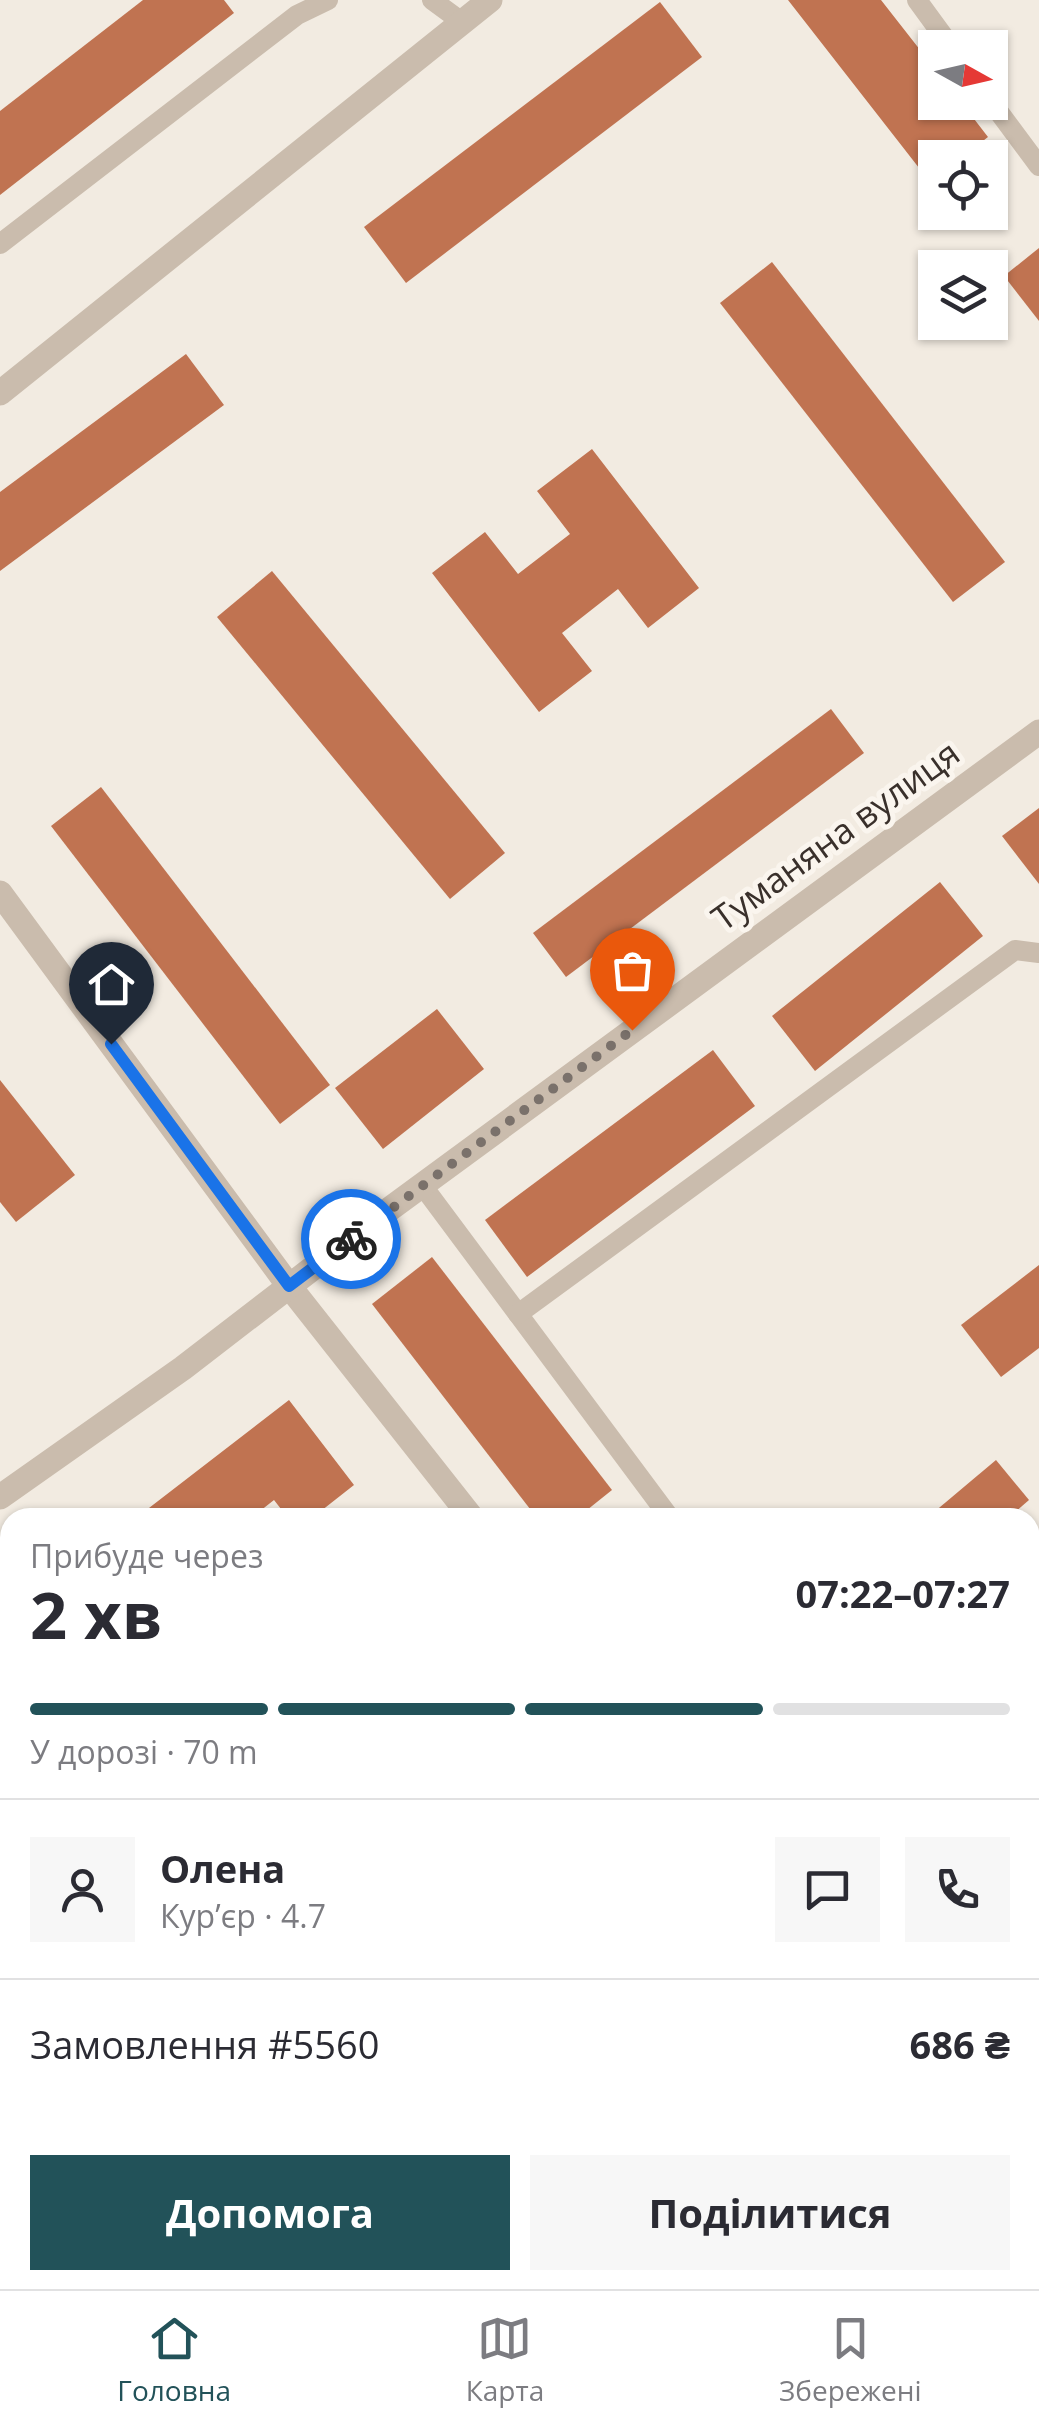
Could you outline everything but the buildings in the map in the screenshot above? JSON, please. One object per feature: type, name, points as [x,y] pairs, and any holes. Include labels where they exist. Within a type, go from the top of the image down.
[{"type":"street","points":[[0,393],[490,0]]},
{"type":"street","name":"Туманяна вулиця","points":[[0,1497],[183,1368],[422,1185],[1039,732]]},
{"type":"street","points":[[0,893],[289,1286],[464,1508]]},
{"type":"lane","points":[[0,244],[297,15],[328,0]]},
{"type":"lane","points":[[432,0],[462,22]]},
{"type":"lane","points":[[916,0],[938,30]]},
{"type":"lane","points":[[1005,120],[1039,166]]},
{"type":"lane","points":[[518,1314],[1014,950],[1039,953]]},
{"type":"lane","points":[[422,1185],[663,1508]]},
{"type":"way so far","points":[[351,1239],[632,1030]]},
{"type":"route","points":[[111,1044],[289,1286],[351,1239]]}]
